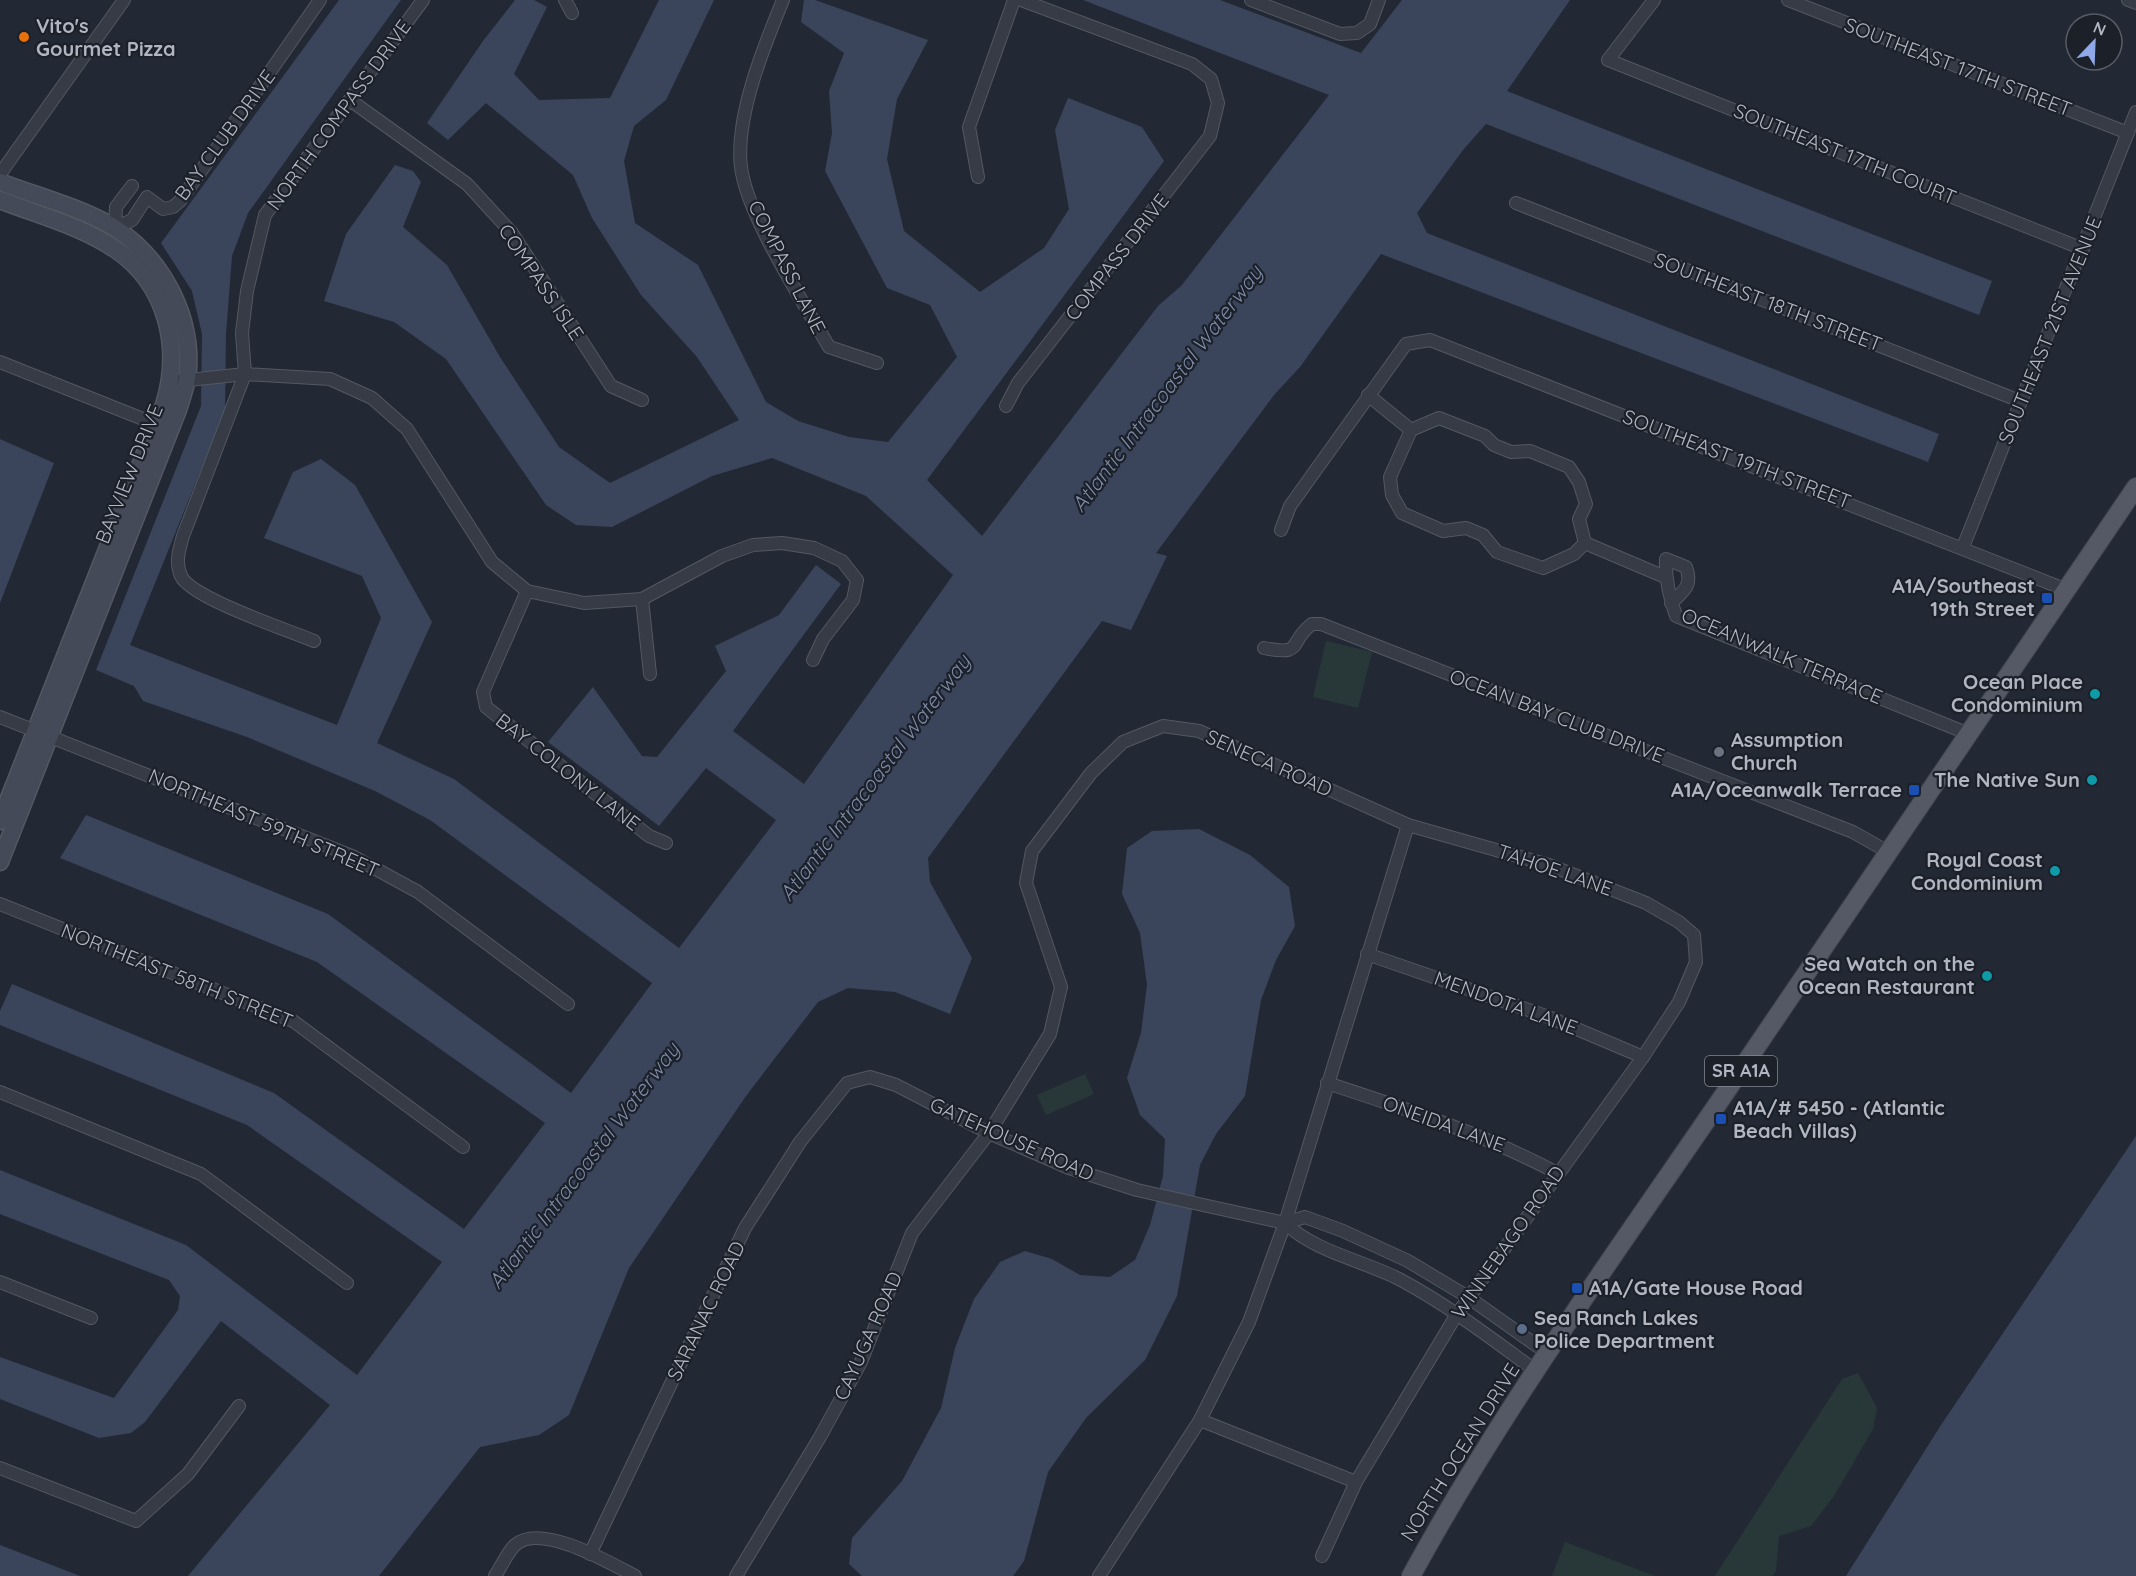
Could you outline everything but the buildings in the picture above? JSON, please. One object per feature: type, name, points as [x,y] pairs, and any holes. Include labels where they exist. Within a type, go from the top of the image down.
[{"type":"main road","name":"SR A1A","points":[[1547,1353],[1903,836],[2136,487]]},
{"type":"main road","name":"NORTH OCEAN DRIVE","points":[[1411,1576],[1451,1502],[1547,1353]]},
{"type":"street","points":[[0,174],[124,0]]},
{"type":"street","name":"BAY CLUB DRIVE","points":[[103,241],[115,228],[132,220],[147,197],[163,209],[173,207],[180,201],[320,0]]},
{"type":"street","name":"NORTH COMPASS DRIVE","points":[[245,374],[242,333],[247,291],[265,215],[423,0]]},
{"type":"street","points":[[565,0],[572,13]]},
{"type":"street","name":"COMPASS LANE","points":[[783,0],[744,110],[741,167],[756,216],[829,347],[877,363]]},
{"type":"street","points":[[978,177],[969,127],[1014,0]]},
{"type":"street","name":"COMPASS DRIVE","points":[[1006,406],[1018,383],[1210,136],[1218,103],[1211,79],[1192,64],[1021,0]]},
{"type":"street","points":[[1251,0],[1340,34],[1357,33],[1370,24],[1379,0]]},
{"type":"street","name":"SOUTHEAST 17TH COURT","points":[[1654,0],[1608,60],[2083,249]]},
{"type":"street","name":"SOUTHEAST 17TH STREET","points":[[1788,0],[2128,133]]},
{"type":"street","points":[[2128,0],[2136,3]]},
{"type":"street","name":"COMPASS ISLE","points":[[350,100],[467,184],[512,233],[611,386],[642,400]]},
{"type":"street","name":"SOUTHEAST 21ST AVENUE","points":[[1963,547],[2136,112]]},
{"type":"street","name":"BAYVIEW DRIVE","points":[[0,182],[115,228],[161,273],[174,297],[187,344],[185,381],[162,427],[43,732],[8,814],[0,862]]},
{"type":"street","name":"BAY CLUB DRIVE","points":[[115,228],[116,207],[132,186]]},
{"type":"street","name":"BAYVIEW DRIVE","points":[[0,200],[103,241],[132,264],[148,282],[167,318],[172,345],[185,381]]},
{"type":"street","name":"SOUTHEAST 18TH STREET","points":[[1516,203],[2020,401]]},
{"type":"street","name":"SOUTHEAST 19TH STREET","points":[[1368,395],[1406,344],[1430,340],[1963,547],[2067,590]]},
{"type":"street","points":[[0,362],[162,427]]},
{"type":"street","points":[[245,374],[183,536],[177,561],[182,579],[200,594],[314,641]]},
{"type":"street","points":[[185,381],[245,374],[330,379],[372,398],[407,429],[492,562],[527,591],[584,603],[642,599],[722,556],[753,545],[782,543],[814,548],[842,561],[857,580],[854,600],[823,639],[813,660]]},
{"type":"street","points":[[1281,530],[1290,506],[1368,395],[1411,430]]},
{"type":"street","points":[[1438,418],[1485,436],[1494,445],[1510,452],[1530,451],[1569,466],[1579,482],[1586,504],[1579,519],[1585,543],[1574,554],[1543,568],[1497,552],[1483,535],[1466,528],[1443,531],[1402,513],[1392,495],[1390,477],[1411,430],[1438,418]]},
{"type":"street","points":[[1585,543],[1665,577]]},
{"type":"street","name":"OCEANWALK TERRACE","points":[[1671,603],[1687,588],[1690,578],[1686,567],[1666,559],[1665,577],[1671,603],[1676,616],[1969,734]]},
{"type":"street","name":"BAY COLONY LANE","points":[[527,591],[483,692],[486,707],[649,836],[666,843]]},
{"type":"street","points":[[642,599],[650,674]]},
{"type":"street","name":"OCEAN BAY CLUB DRIVE","points":[[1264,648],[1286,652],[1295,648],[1305,629],[1312,624],[1321,624],[1853,832],[1890,853]]},
{"type":"street","name":"NORTHEAST 59TH STREET","points":[[0,717],[43,732],[352,856],[418,892],[568,1004]]},
{"type":"street","name":"SENECA ROAD","points":[[989,1133],[1050,1035],[1060,987],[1026,883],[1032,851],[1091,773],[1123,742],[1163,726],[1199,731],[1408,825]]},
{"type":"street","points":[[1104,1575],[1200,1420],[1249,1322],[1285,1223],[1408,825]]},
{"type":"street","name":"TAHOE LANE","points":[[1408,825],[1549,865],[1646,903],[1678,922],[1694,935]]},
{"type":"street","name":"NORTHEAST 58TH STREET","points":[[0,904],[293,1021],[463,1147]]},
{"type":"street","name":"WINNEBAGO ROAD","points":[[1322,1556],[1356,1482],[1457,1314],[1643,1057],[1679,1002],[1696,962],[1694,935]]},
{"type":"street","name":"MENDOTA LANE","points":[[1367,954],[1545,1016],[1643,1057]]},
{"type":"street","name":"GATEHOUSE ROAD","points":[[847,1083],[870,1077],[897,1084],[989,1133],[1069,1168],[1137,1190],[1285,1223],[1305,1217],[1343,1231],[1408,1261],[1468,1297],[1547,1353]]},
{"type":"street","name":"SARANAC ROAD","points":[[590,1554],[745,1228],[800,1142],[847,1083]]},
{"type":"street","name":"ONEIDA LANE","points":[[1327,1083],[1457,1127],[1514,1151],[1557,1173]]},
{"type":"street","points":[[0,1092],[201,1174],[347,1283]]},
{"type":"street","name":"CAYUGA ROAD","points":[[736,1576],[820,1437],[861,1362],[912,1233],[989,1133]]},
{"type":"street","name":"GATEHOUSE ROAD","points":[[1285,1223],[1299,1237],[1399,1279],[1457,1314],[1536,1371]]},
{"type":"street","points":[[0,1282],[92,1318]]},
{"type":"street","points":[[0,1468],[136,1521],[188,1474],[239,1406]]},
{"type":"street","points":[[1200,1420],[1356,1482]]},
{"type":"street","points":[[495,1576],[516,1544],[536,1537],[552,1540],[590,1554],[635,1576]]},
{"type":"shaded area","points":[[1326,641],[1372,652],[1358,708],[1313,697]]},
{"type":"shaded area","points":[[1085,1074],[1094,1094],[1046,1115],[1037,1095]]},
{"type":"shaded area","points":[[1858,1373],[1877,1408],[1873,1429],[1834,1496],[1811,1526],[1779,1536],[1776,1571],[1772,1576],[1715,1576],[1842,1379]]},
{"type":"shaded area","points":[[1565,1542],[1655,1576],[1552,1576]]},
{"type":"water","name":"Atlantic Intracoastal Waterway","points":[[339,0],[401,0],[248,213],[232,256],[226,334],[225,410],[130,645],[337,725],[381,618],[362,576],[264,538],[293,472],[321,459],[355,485],[432,622],[377,743],[454,779],[679,948],[776,820],[706,768],[659,826],[548,742],[593,687],[642,756],[657,757],[726,671],[715,646],[779,615],[816,565],[841,584],[733,731],[804,784],[953,575],[866,496],[772,458],[712,476],[612,527],[576,525],[546,505],[446,359],[394,322],[324,301],[346,234],[395,165],[413,171],[421,182],[403,227],[447,265],[500,357],[559,447],[610,483],[739,420],[697,357],[641,295],[592,218],[573,175],[486,103],[448,140],[427,123],[483,41],[515,0],[534,0],[547,7],[514,74],[539,100],[610,98],[659,0],[714,0],[666,100],[634,126],[624,161],[635,223],[698,265],[766,402],[798,421],[849,437],[888,442],[957,357],[930,305],[887,288],[825,171],[832,133],[829,91],[844,53],[801,22],[804,0],[815,0],[928,40],[897,99],[887,159],[904,231],[980,292],[1044,248],[1069,209],[1055,130],[1068,98],[1142,127],[1164,161],[927,480],[982,536],[1158,306],[1182,285],[1329,95],[1083,0],[1220,0],[1361,53],[1402,0],[1570,0],[1507,91],[1992,281],[1979,315],[1486,124],[1463,150],[1417,213],[1427,233],[1939,434],[1928,462],[1381,254],[1300,367],[1274,395],[1156,553],[1167,556],[1131,630],[1102,621],[928,858],[930,882],[972,958],[950,1014],[895,992],[848,988],[818,1002],[746,1096],[629,1268],[569,1415],[539,1435],[480,1447],[379,1576],[188,1576],[330,1405],[221,1321],[145,1422],[131,1433],[99,1438],[0,1399],[0,1357],[114,1398],[178,1310],[180,1296],[169,1280],[0,1214],[0,1170],[186,1245],[357,1375],[442,1262],[247,1125],[0,1025],[0,1011],[12,984],[274,1093],[464,1229],[545,1123],[317,962],[60,858],[86,815],[328,914],[571,1093],[652,983],[430,820],[375,791],[247,737],[143,701],[134,686],[96,670],[201,406],[202,334],[192,291],[161,243]]},
{"type":"water","points":[[0,439],[54,463],[0,603]]},
{"type":"water","points":[[1199,829],[1250,855],[1289,887],[1295,926],[1276,960],[1261,1000],[1245,1096],[1216,1134],[1200,1165],[1177,1296],[1145,1360],[1086,1418],[1048,1472],[1024,1561],[1013,1576],[862,1576],[849,1564],[852,1538],[902,1481],[941,1408],[955,1348],[974,1299],[1000,1262],[1025,1251],[1052,1259],[1080,1275],[1110,1277],[1135,1260],[1150,1225],[1163,1176],[1165,1139],[1140,1115],[1127,1078],[1141,1033],[1147,985],[1140,933],[1122,894],[1127,848],[1152,831]]},
{"type":"water","points":[[2136,1136],[2136,1576],[1846,1576],[1941,1425]]},
{"type":"water","points":[[0,1545],[80,1576],[0,1576]]},
{"type":"place","name":"Vito's Gourmet Pizza","points":[[24,37]]},
{"type":"place","name":"A1A/Southeast 19th Street","points":[[2047,598]]},
{"type":"place","name":"Ocean Place Condominium","points":[[2095,694]]},
{"type":"place","name":"Assumption Church","points":[[1719,752]]},
{"type":"place","name":"The Native Sun","points":[[2092,780]]},
{"type":"place","name":"A1A/Oceanwalk Terrace","points":[[1914,790]]},
{"type":"place","name":"Royal Coast Condominium","points":[[2055,871]]},
{"type":"place","name":"Sea Watch on the Ocean Restaurant","points":[[1987,976]]},
{"type":"place","name":"A1A/# 5450 - (Atlantic Beach Villas)","points":[[1721,1119]]},
{"type":"place","name":"A1A/Gate House Road","points":[[1577,1288]]},
{"type":"place","name":"Sea Ranch Lakes Police Department","points":[[1522,1329]]}]
